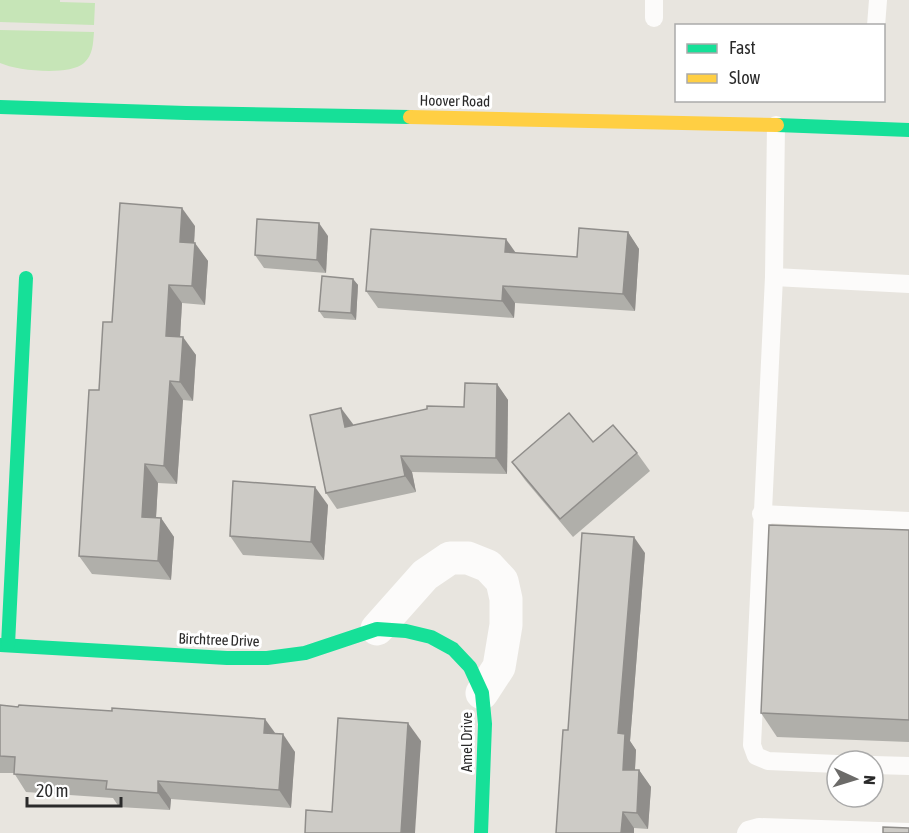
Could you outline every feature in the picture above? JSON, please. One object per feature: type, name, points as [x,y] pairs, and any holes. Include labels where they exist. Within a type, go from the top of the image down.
[{"type":"street","name":"Hoover Road","points":[[0,106],[909,130]]},
{"type":"street","points":[[4,645],[26,278]]},
{"type":"street","points":[[377,629],[425,575],[450,558],[468,558],[488,566],[502,581],[506,599],[506,626],[499,667],[482,693]]},
{"type":"street","name":"Birchtree Drive","points":[[4,645],[228,658],[267,658],[305,653],[377,629],[406,631],[431,637]]},
{"type":"street","name":"Amel Drive","points":[[431,637],[453,649],[470,667],[482,693],[485,724],[481,833]]},
{"type":"lane","points":[[876,24],[878,0]]},
{"type":"lane","points":[[776,125],[774,278],[761,514],[752,745],[756,756],[768,761],[825,763]]},
{"type":"lane","points":[[774,278],[909,284]]},
{"type":"lane","points":[[761,514],[909,521]]},
{"type":"lane","points":[[885,765],[909,766]]},
{"type":"lane","points":[[746,833],[748,830],[759,827],[909,832]]},
{"type":"green space","points":[[0,0],[60,0],[60,2],[95,3],[94,25],[0,22]]},
{"type":"green space","points":[[0,30],[94,32],[93,45],[87,60],[77,67],[56,71],[19,68],[0,63]]},
{"type":"building","points":[[120,203],[182,208],[180,242],[195,243],[192,286],[169,285],[166,336],[183,337],[180,382],[170,381],[164,466],[145,464],[142,517],[161,518],[158,561],[79,556],[89,390],[99,390],[103,322],[112,322]]},
{"type":"building","points":[[257,219],[319,223],[317,260],[255,255]]},
{"type":"building","points":[[579,228],[628,232],[623,294],[503,286],[502,301],[366,291],[371,229],[506,239],[505,252],[577,257]]},
{"type":"building","points":[[322,276],[353,279],[351,313],[319,311]]},
{"type":"building","points":[[465,383],[497,384],[496,458],[401,456],[405,476],[326,493],[310,415],[341,408],[345,427],[427,409],[427,406],[464,407]]},
{"type":"building","points":[[569,413],[593,442],[613,425],[637,453],[560,519],[512,462]]},
{"type":"building","points":[[233,481],[315,487],[311,542],[230,536]]},
{"type":"building","points":[[769,525],[909,530],[909,720],[761,713]]},
{"type":"building","points":[[582,533],[634,537],[618,733],[625,734],[623,770],[639,770],[637,813],[623,812],[621,833],[556,833],[563,730],[568,730]]},
{"type":"building","points":[[0,705],[112,711],[112,708],[265,719],[264,733],[283,734],[279,790],[158,781],[158,793],[106,789],[107,781],[14,774],[15,757],[0,756]]},
{"type":"building","points":[[338,718],[408,723],[401,833],[305,833],[306,810],[332,812]]},
{"type":"building","points":[[883,827],[909,828],[909,833],[883,833]]},
{"type":"traffic: fast","points":[[0,107],[410,117]]},
{"type":"traffic: fast","points":[[777,125],[909,130]]},
{"type":"traffic: fast","points":[[8,645],[26,278]]},
{"type":"traffic: fast","points":[[0,645],[227,658],[267,658],[305,653],[377,629],[406,631],[431,637],[453,649],[470,667],[482,693],[485,724],[481,833]]},
{"type":"traffic: slow","points":[[410,117],[777,125]]}]
